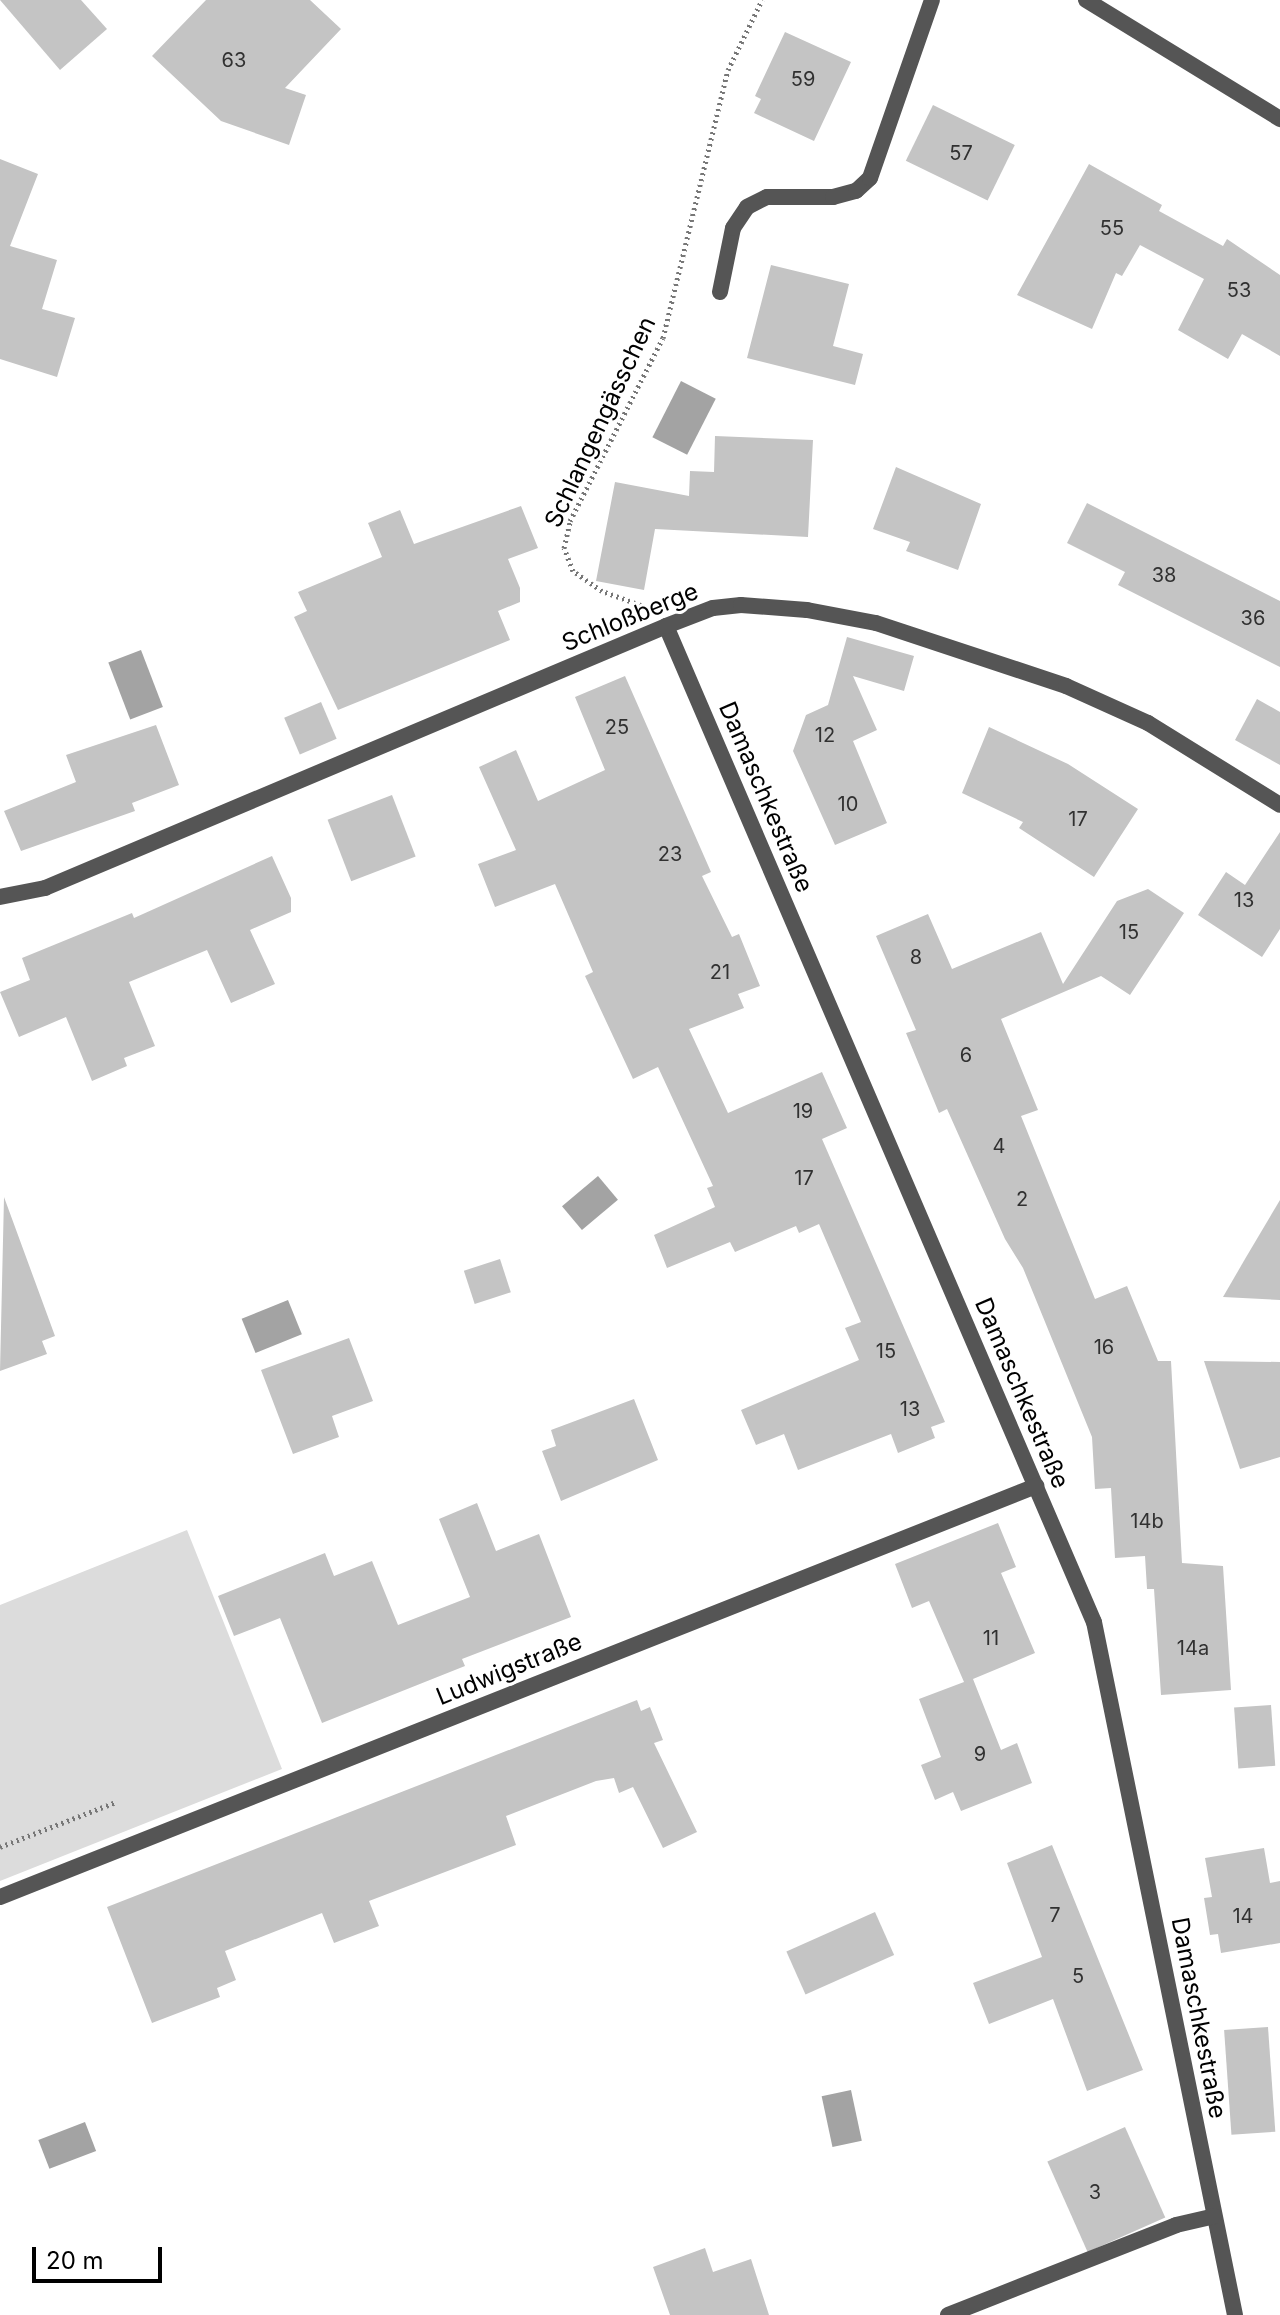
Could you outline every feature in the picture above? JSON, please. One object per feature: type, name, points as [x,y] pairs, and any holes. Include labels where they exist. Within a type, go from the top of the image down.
[{"type":"street","points":[[720,292],[733,228],[747,207],[767,197],[833,197],[856,191],[870,178],[932,0]]},
{"type":"street","points":[[1086,0],[1280,119]]},
{"type":"street","name":"Schloßberge","points":[[0,897],[45,888],[713,608],[759,605],[821,612],[907,632],[1033,673],[1132,715],[1280,805]]},
{"type":"street","name":"Damaschkestraße","points":[[666,626],[1097,1632],[1235,2315]]},
{"type":"street","name":"Ludwigstraße","points":[[0,1897],[1036,1486]]},
{"type":"street","points":[[948,2315],[1176,2225],[1214,2216]]},
{"type":"path","name":"Schlangengässchen","points":[[666,626],[648,608],[602,591],[573,571],[564,548],[570,521],[663,338],[728,70],[762,0]]},
{"type":"path","points":[[0,1847],[116,1802]]},
{"type":"shaded area","points":[[681,381],[716,399],[687,455],[652,437]]},
{"type":"shaded area","points":[[141,650],[163,707],[130,719],[108,663]]},
{"type":"shaded area","points":[[598,1176],[618,1200],[582,1230],[562,1206]]},
{"type":"shaded area","points":[[288,1300],[302,1334],[256,1353],[242,1319]]},
{"type":"shaded area","points":[[187,1530],[282,1769],[0,1881],[0,1605]]},
{"type":"shaded area","points":[[851,2090],[862,2141],[832,2147],[822,2096]]},
{"type":"shaded area","points":[[85,2122],[96,2151],[49,2169],[38,2140]]},
{"type":"building","points":[[0,0],[81,0],[107,29],[60,70]]},
{"type":"building","points":[[206,0],[310,0],[341,29],[285,88],[306,95],[289,145],[221,121],[152,56]]},
{"type":"building","points":[[785,32],[851,62],[814,141],[754,113],[761,99],[755,96]]},
{"type":"building","points":[[933,105],[1015,145],[988,201],[906,161]]},
{"type":"building","points":[[0,159],[38,174],[10,246],[57,260],[42,309],[75,318],[57,377],[0,359]]},
{"type":"building","points":[[1089,164],[1162,205],[1159,211],[1223,246],[1227,239],[1280,275],[1280,356],[1242,334],[1228,359],[1178,330],[1204,279],[1140,245],[1122,276],[1116,273],[1092,329],[1017,295]]},
{"type":"building","points":[[771,265],[849,284],[833,346],[863,354],[855,385],[747,358]]},
{"type":"building","points":[[715,436],[813,440],[808,537],[655,529],[644,590],[596,581],[615,482],[689,496],[690,471],[714,472]]},
{"type":"building","points":[[896,467],[981,504],[958,570],[906,551],[910,542],[873,529]]},
{"type":"building","points":[[1087,503],[1280,601],[1280,667],[1118,585],[1125,572],[1067,543]]},
{"type":"building","points":[[521,506],[538,548],[508,559],[520,588],[520,602],[498,611],[510,640],[338,710],[294,617],[307,611],[298,592],[382,557],[368,523],[400,510],[414,544]]},
{"type":"building","points":[[847,637],[914,656],[904,691],[853,676],[877,730],[853,741],[887,823],[835,845],[793,751],[806,715],[828,705]]},
{"type":"building","points":[[625,676],[711,872],[702,876],[732,937],[739,934],[760,986],[738,994],[744,1008],[689,1029],[728,1113],[822,1072],[847,1128],[822,1139],[945,1422],[931,1427],[935,1438],[898,1453],[891,1434],[798,1470],[784,1434],[756,1445],[741,1410],[859,1360],[845,1328],[861,1322],[819,1224],[799,1233],[796,1226],[735,1252],[730,1242],[667,1268],[654,1235],[715,1207],[707,1188],[713,1186],[658,1067],[633,1079],[585,976],[593,972],[555,884],[495,907],[478,864],[516,850],[479,767],[516,750],[538,801],[605,770],[575,697]]},
{"type":"building","points":[[1257,699],[1280,712],[1280,765],[1235,740]]},
{"type":"building","points":[[321,702],[337,739],[300,754],[284,718]]},
{"type":"building","points":[[156,725],[179,785],[132,803],[135,811],[21,851],[4,811],[76,782],[66,755]]},
{"type":"building","points":[[989,727],[1068,764],[1138,809],[1094,877],[1019,828],[1023,822],[962,793]]},
{"type":"building","points":[[392,795],[416,857],[351,881],[328,820]]},
{"type":"building","points":[[1280,832],[1280,929],[1262,957],[1198,915],[1226,872],[1245,885]]},
{"type":"building","points":[[272,856],[291,898],[291,912],[250,930],[275,984],[231,1003],[207,950],[129,982],[155,1046],[124,1058],[127,1066],[92,1081],[66,1017],[19,1037],[0,992],[30,980],[22,958],[132,913],[134,918]]},
{"type":"building","points":[[1148,889],[1184,913],[1130,995],[1101,976],[1001,1019],[1038,1110],[1021,1116],[1095,1299],[1127,1286],[1158,1361],[1171,1361],[1182,1563],[1223,1566],[1231,1690],[1161,1695],[1154,1589],[1147,1589],[1145,1556],[1115,1558],[1111,1488],[1095,1489],[1092,1437],[1023,1268],[1005,1239],[947,1109],[939,1113],[906,1033],[916,1030],[876,936],[928,914],[952,969],[1041,932],[1063,984],[1117,901]]},
{"type":"building","points":[[4,1197],[55,1336],[42,1341],[47,1354],[0,1371]]},
{"type":"building","points":[[1280,1200],[1280,1300],[1223,1297],[1245,1259]]},
{"type":"building","points":[[500,1259],[511,1292],[475,1304],[464,1271]]},
{"type":"building","points":[[349,1338],[373,1401],[332,1416],[339,1437],[293,1454],[261,1370]]},
{"type":"building","points":[[1204,1361],[1280,1362],[1280,1457],[1240,1469]]},
{"type":"building","points":[[634,1399],[658,1460],[561,1501],[542,1451],[556,1446],[551,1430]]},
{"type":"building","points":[[477,1503],[496,1551],[539,1534],[571,1617],[462,1659],[465,1666],[322,1723],[280,1618],[234,1636],[218,1596],[325,1553],[334,1576],[372,1561],[398,1625],[470,1597],[439,1519]]},
{"type":"building","points":[[998,1523],[1016,1567],[1001,1573],[1035,1653],[973,1679],[1001,1750],[1017,1743],[1032,1783],[961,1811],[953,1792],[935,1800],[921,1765],[941,1757],[919,1699],[964,1682],[929,1601],[912,1608],[895,1564]]},
{"type":"building","points":[[637,1700],[641,1711],[650,1707],[663,1740],[654,1743],[697,1832],[663,1848],[633,1787],[619,1793],[614,1778],[596,1781],[506,1816],[516,1845],[369,1901],[379,1926],[334,1943],[322,1913],[225,1951],[236,1980],[217,1988],[220,1997],[152,2023],[107,1907]]},
{"type":"building","points":[[1271,1705],[1275,1766],[1238,1768],[1234,1708]]},
{"type":"building","points":[[1052,1845],[1143,2070],[1087,2091],[1053,1999],[989,2024],[973,1983],[1042,1957],[1007,1863]]},
{"type":"building","points":[[1264,1848],[1270,1883],[1280,1881],[1280,1943],[1221,1953],[1218,1934],[1210,1935],[1204,1898],[1212,1897],[1205,1858]]},
{"type":"building","points":[[875,1912],[894,1955],[806,1994],[786,1951]]},
{"type":"building","points":[[1268,2027],[1275,2132],[1231,2135],[1224,2030]]},
{"type":"building","points":[[1125,2127],[1165,2217],[1088,2252],[1047,2162]]},
{"type":"building","points":[[705,2248],[713,2272],[751,2259],[769,2315],[670,2315],[653,2267]]}]
